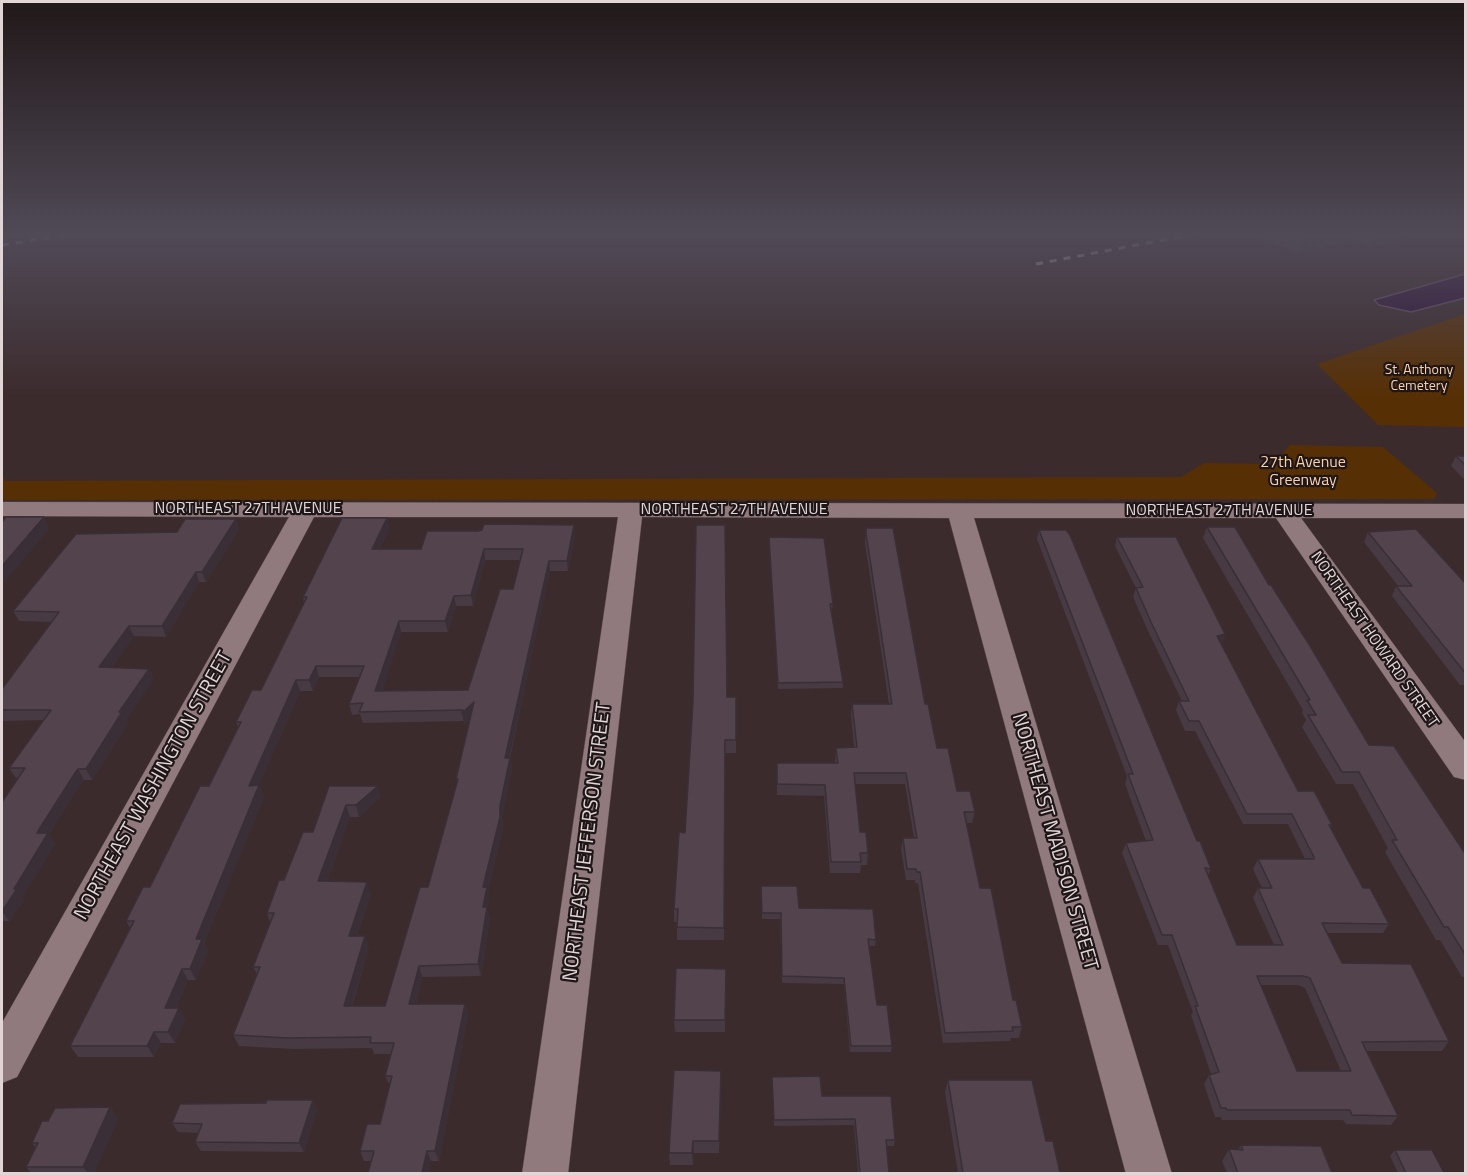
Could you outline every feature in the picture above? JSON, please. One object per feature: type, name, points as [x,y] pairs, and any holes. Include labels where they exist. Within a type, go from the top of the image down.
[{"type":"street","name":"NORTHEAST 27TH AVENUE","points":[[2,509],[1283,511],[1463,514]]},
{"type":"street","name":"NORTHEAST WASHINGTON STREET","points":[[2,1063],[306,509]]},
{"type":"street","name":"NORTHEAST JEFFERSON STREET","points":[[545,1173],[631,510]]},
{"type":"street","name":"NORTHEAST MADISON STREET","points":[[959,510],[1149,1173]]},
{"type":"street","name":"NORTHEAST HOWARD STREET","points":[[1283,511],[1466,768]]},
{"type":"green space","name":"St. Anthony Cemetery","points":[[1465,314],[1465,427],[1378,425],[1317,364]]},
{"type":"green space","name":"27th Avenue Greenway","points":[[1290,445],[1383,447],[1437,493],[1434,499],[2,500],[2,474],[5,481],[1181,477],[1204,463],[1273,464]]},
{"type":"shaded area","points":[[1413,289],[1465,289],[1465,298],[1411,312],[1379,305],[1374,300]]},
{"type":"building","points":[[1456,456],[1466,456],[1466,466]]},
{"type":"building","points":[[6,517],[44,517],[2,566],[2,522]]},
{"type":"building","points":[[342,518],[387,518],[372,549],[421,549],[427,531],[478,531],[482,530],[484,524],[574,525],[567,561],[549,561],[505,758],[510,758],[500,806],[500,817],[483,887],[487,887],[483,907],[487,907],[478,964],[419,966],[409,1004],[465,1004],[435,1151],[427,1151],[422,1173],[368,1173],[374,1151],[360,1151],[367,1124],[380,1124],[392,1076],[385,1076],[394,1043],[370,1043],[371,1037],[288,1038],[233,1035],[260,967],[253,967],[274,913],[267,913],[279,880],[284,880],[303,832],[313,832],[329,786],[378,786],[356,805],[346,805],[318,881],[367,882],[349,936],[365,936],[344,1006],[385,1006],[420,887],[428,887],[458,779],[456,779],[474,702],[462,713],[463,710],[359,712],[363,703],[349,704],[364,666],[316,666],[309,680],[296,680],[249,786],[259,785],[196,939],[202,939],[190,969],[182,969],[165,1008],[179,1008],[168,1032],[154,1032],[147,1046],[70,1046],[134,921],[126,921],[143,887],[150,887],[200,786],[209,786],[241,722],[236,722],[252,690],[261,690],[307,597],[303,597]],"holes":[[[484,549],[523,549],[513,589],[500,589],[468,690],[375,691],[399,621],[445,621],[454,596],[471,595]]]},
{"type":"building","points":[[185,519],[236,519],[202,572],[196,572],[162,626],[129,626],[99,667],[149,669],[119,712],[122,712],[86,769],[78,769],[38,831],[37,833],[48,833],[2,911],[2,802],[25,768],[9,768],[51,710],[2,710],[2,689],[59,612],[13,611],[76,534],[177,532]]},
{"type":"building","points":[[696,525],[725,525],[727,697],[736,697],[736,740],[725,740],[724,928],[677,927],[678,909],[674,909],[679,832],[685,833],[693,702]]},
{"type":"building","points":[[1207,527],[1235,527],[1369,745],[1394,746],[1466,855],[1466,956],[1448,927],[1444,927],[1392,840],[1397,840],[1359,772],[1342,772],[1308,715],[1316,715],[1307,700],[1310,700]]},
{"type":"building","points":[[866,528],[893,528],[925,704],[928,704],[937,748],[948,748],[957,791],[970,791],[975,812],[964,812],[980,888],[991,888],[1013,1000],[1016,1000],[1022,1027],[1012,1027],[1013,1031],[945,1033],[920,872],[916,869],[907,869],[903,838],[917,838],[906,773],[854,773],[860,832],[866,832],[868,853],[860,853],[861,862],[831,862],[825,785],[777,784],[777,763],[838,763],[836,748],[857,747],[852,704],[892,704]]},
{"type":"building","points":[[1416,529],[1466,584],[1466,674],[1396,586],[1412,586],[1368,532]]},
{"type":"building","points":[[1039,530],[1066,530],[1070,535],[1197,841],[1200,841],[1211,869],[1205,868],[1237,945],[1283,945],[1258,888],[1272,888],[1258,859],[1314,859],[1314,857],[1292,814],[1247,814],[1199,721],[1189,721],[1179,701],[1189,701],[1136,588],[1143,587],[1117,537],[1176,537],[1225,634],[1217,636],[1298,791],[1314,791],[1332,825],[1329,825],[1363,888],[1370,888],[1389,924],[1322,923],[1342,963],[1411,964],[1449,1041],[1362,1042],[1398,1116],[1352,1115],[1350,1110],[1227,1110],[1221,1108],[1209,1075],[1219,1072],[1195,1006],[1198,1006],[1172,935],[1162,935],[1126,843],[1153,840],[1128,774],[1133,774]],"holes":[[[1257,976],[1310,978],[1351,1071],[1297,1071]]]},
{"type":"building","points":[[769,537],[824,538],[833,604],[830,604],[843,682],[778,683]]},
{"type":"building","points":[[761,886],[797,886],[799,908],[873,909],[876,940],[868,939],[877,1005],[887,1005],[892,1046],[851,1046],[844,978],[782,976],[781,913],[762,913]]},
{"type":"building","points":[[676,968],[726,969],[725,1020],[674,1020]]},
{"type":"building","points":[[674,1070],[721,1071],[719,1141],[693,1141],[692,1153],[669,1153]]},
{"type":"building","points":[[820,1076],[822,1096],[891,1096],[895,1140],[886,1140],[889,1173],[860,1173],[855,1119],[774,1120],[772,1077]]},
{"type":"building","points":[[948,1080],[1032,1080],[1046,1141],[1053,1141],[1060,1173],[963,1173]]},
{"type":"building","points":[[267,1100],[313,1100],[299,1143],[195,1142],[202,1124],[172,1123],[180,1104],[266,1103]]},
{"type":"building","points":[[110,1107],[83,1167],[26,1167],[38,1143],[32,1143],[42,1121],[48,1121],[55,1108]]},
{"type":"building","points":[[1241,1145],[1321,1146],[1332,1173],[1238,1173],[1229,1149],[1243,1150]]},
{"type":"building","points":[[1395,1150],[1432,1150],[1444,1173],[1406,1173]]}]
